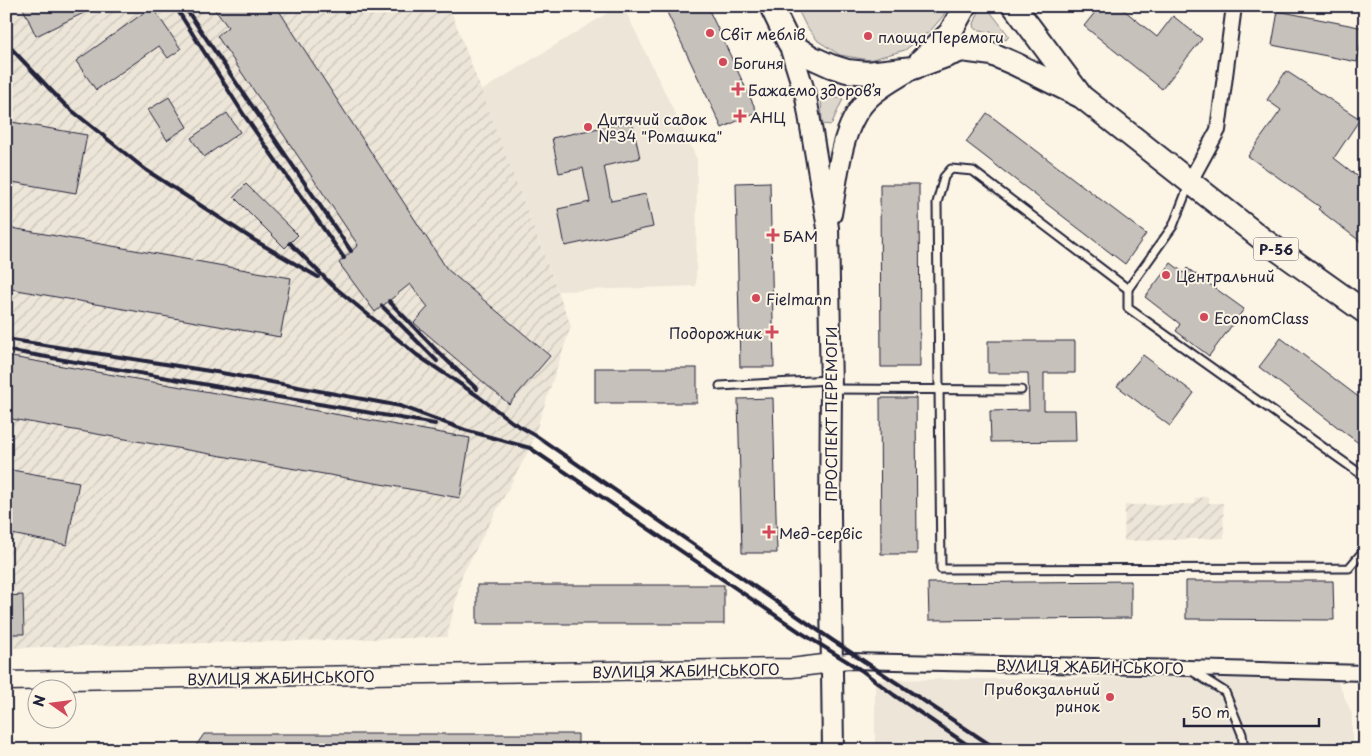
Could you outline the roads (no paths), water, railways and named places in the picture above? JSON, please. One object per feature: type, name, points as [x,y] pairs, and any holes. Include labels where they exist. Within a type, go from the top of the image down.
[{"type":"main road","points":[[771,6],[789,43]]},
{"type":"main road","points":[[913,68],[950,34],[965,6]]},
{"type":"main road","name":"Р-56","points":[[1014,6],[1082,97]]},
{"type":"main road","name":"Р-56","points":[[789,43],[831,66],[867,73],[913,68],[962,50],[992,54],[1015,64],[1082,97],[1261,238],[1365,312]]},
{"type":"main road","name":"ПРОСПЕКТ ПЕРЕМОГИ","points":[[789,43],[806,97],[828,228],[831,384],[830,514],[833,750]]},
{"type":"main road","name":"ПРОСПЕКТ ПЕРЕМОГИ","points":[[828,228],[846,137],[856,114],[871,96],[913,68]]},
{"type":"street","points":[[1189,183],[1218,130],[1234,6]]},
{"type":"street","name":"ВУЛИЦЯ ЖАБИНСЬКОГО","points":[[6,680],[782,668],[848,661],[1365,673]]},
{"type":"lane","points":[[1128,289],[973,171],[951,169],[944,177],[937,203],[941,570],[1349,568],[1365,549]]},
{"type":"lane","points":[[1189,183],[1173,226],[1128,289],[1128,308],[1365,477]]},
{"type":"lane","points":[[720,386],[831,384],[939,389],[1021,390]]},
{"type":"lane","points":[[1188,668],[1225,692],[1242,734],[1244,750]]},
{"type":"railway","points":[[175,6],[244,115],[344,258]]},
{"type":"railway","points":[[184,6],[351,251]]},
{"type":"railway","points":[[6,43],[65,105],[146,170],[254,240],[318,277]]},
{"type":"railway","points":[[290,243],[332,285],[417,355],[832,640],[998,750]]},
{"type":"railway","points":[[389,301],[477,389]]},
{"type":"railway","points":[[382,306],[437,361]]},
{"type":"railway","points":[[6,339],[222,373],[400,406],[465,430],[530,448],[800,632],[861,670],[894,695],[975,750]]},
{"type":"railway","points":[[6,350],[435,424]]},
{"type":"place","name":"Світ меблів","points":[[710,33]]},
{"type":"place","name":"площа Перемоги","points":[[868,36]]},
{"type":"place","name":"Богиня","points":[[723,62]]},
{"type":"place","name":"Бажаємо здоровʼя","points":[[738,89]]},
{"type":"place","name":"АНЦ","points":[[740,116]]},
{"type":"place","name":"Дитячий садок №34 \"Ромашка\"","points":[[588,127]]},
{"type":"place","name":"БАМ","points":[[773,235]]},
{"type":"place","name":"Центральний","points":[[1166,275]]},
{"type":"place","name":"Fielmann","points":[[756,298]]},
{"type":"place","name":"EconomClass","points":[[1204,317]]},
{"type":"place","name":"Подорожник","points":[[772,332]]},
{"type":"place","name":"Мед-сервіс","points":[[769,532]]},
{"type":"place","name":"Привокзальний ринок","points":[[1110,697]]}]
